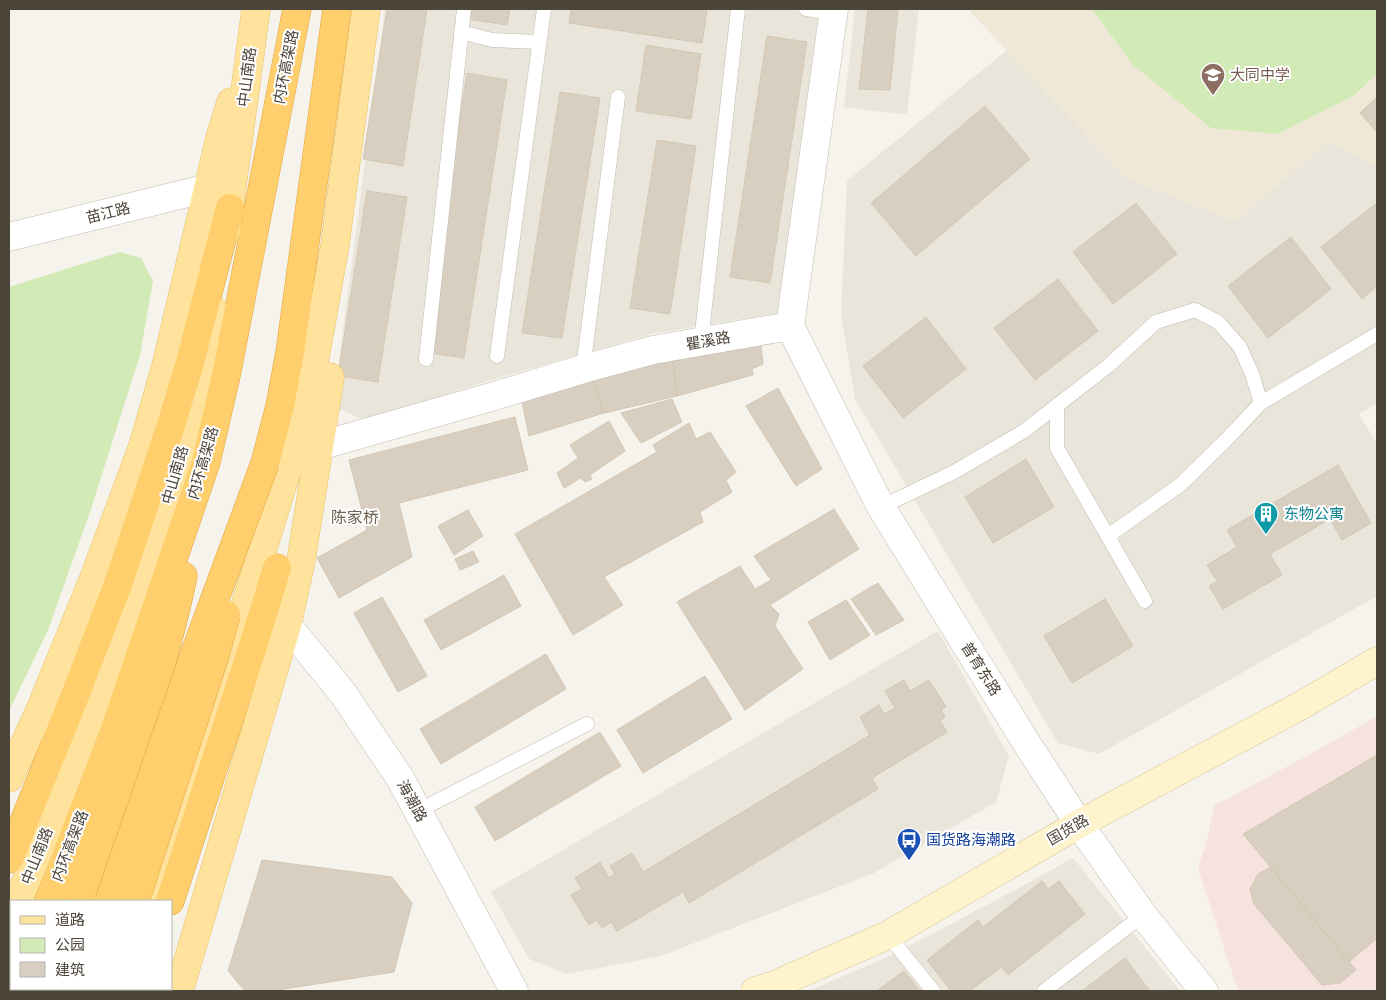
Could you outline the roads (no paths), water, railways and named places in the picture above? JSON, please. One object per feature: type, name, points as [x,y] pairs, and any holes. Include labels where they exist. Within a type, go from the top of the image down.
[{"type":"highway","name":"内环高架路","points":[[49,900],[114,732],[206,462],[226,376],[297,9]]},
{"type":"highway","points":[[136,900],[215,655],[280,406],[290,352],[337,9]]},
{"type":"highway","points":[[9,859],[117,587],[189,366],[230,208]]},
{"type":"highway","points":[[79,900],[145,718],[163,658],[185,569],[206,462]]},
{"type":"highway","points":[[109,900],[196,650],[266,463]]},
{"type":"highway","points":[[170,900],[277,568]]},
{"type":"main road","points":[[277,568],[340,212],[366,9]]},
{"type":"main road","name":"中山南路","points":[[9,778],[94,578],[143,446],[166,366],[220,138],[254,19]]},
{"type":"main road","name":"中山南路","points":[[18,900],[90,721],[158,530],[204,369],[230,208],[254,19]]},
{"type":"main road","points":[[180,991],[287,625],[301,561],[348,257],[340,212]]},
{"type":"main road","points":[[151,900],[306,408]]},
{"type":"street","points":[[790,326],[834,11]]},
{"type":"street","name":"苗江路","points":[[9,238],[208,188]]},
{"type":"street","name":"瞿溪路","points":[[319,446],[653,350],[790,326]]},
{"type":"street","name":"普育东路","points":[[790,326],[881,508],[1024,740],[1078,824],[1143,915],[1204,991]]},
{"type":"street","name":"海潮路","points":[[287,625],[342,692],[400,778],[514,991]]},
{"type":"street","name":"国货路","points":[[768,990],[888,935],[1078,824],[1300,706],[1377,662]]},
{"type":"lane","points":[[426,359],[464,9]]},
{"type":"lane","points":[[497,356],[544,9]]},
{"type":"lane","points":[[701,342],[738,9]]},
{"type":"lane","points":[[806,9],[834,11]]},
{"type":"lane","points":[[461,32],[492,40],[539,42]]},
{"type":"lane","points":[[583,369],[618,97]]},
{"type":"lane","points":[[881,508],[954,472],[1024,431],[1108,366],[1156,322],[1195,310],[1218,322],[1240,347],[1252,374],[1261,403]]},
{"type":"lane","points":[[1108,536],[1180,485],[1261,403],[1377,334]]},
{"type":"lane","points":[[1057,405],[1057,448],[1146,601]]},
{"type":"lane","points":[[418,811],[587,724]]},
{"type":"lane","points":[[1044,991],[1143,915]]},
{"type":"lane","points":[[888,935],[933,991]]},
{"type":"place","name":"大同中学","points":[[1213,96]]},
{"type":"place","name":"东物公寓","points":[[1266,535]]},
{"type":"place","name":"国货路海潮路","points":[[909,861]]},
{"type":"district","name":"陈家桥","points":[[355,517]]}]
